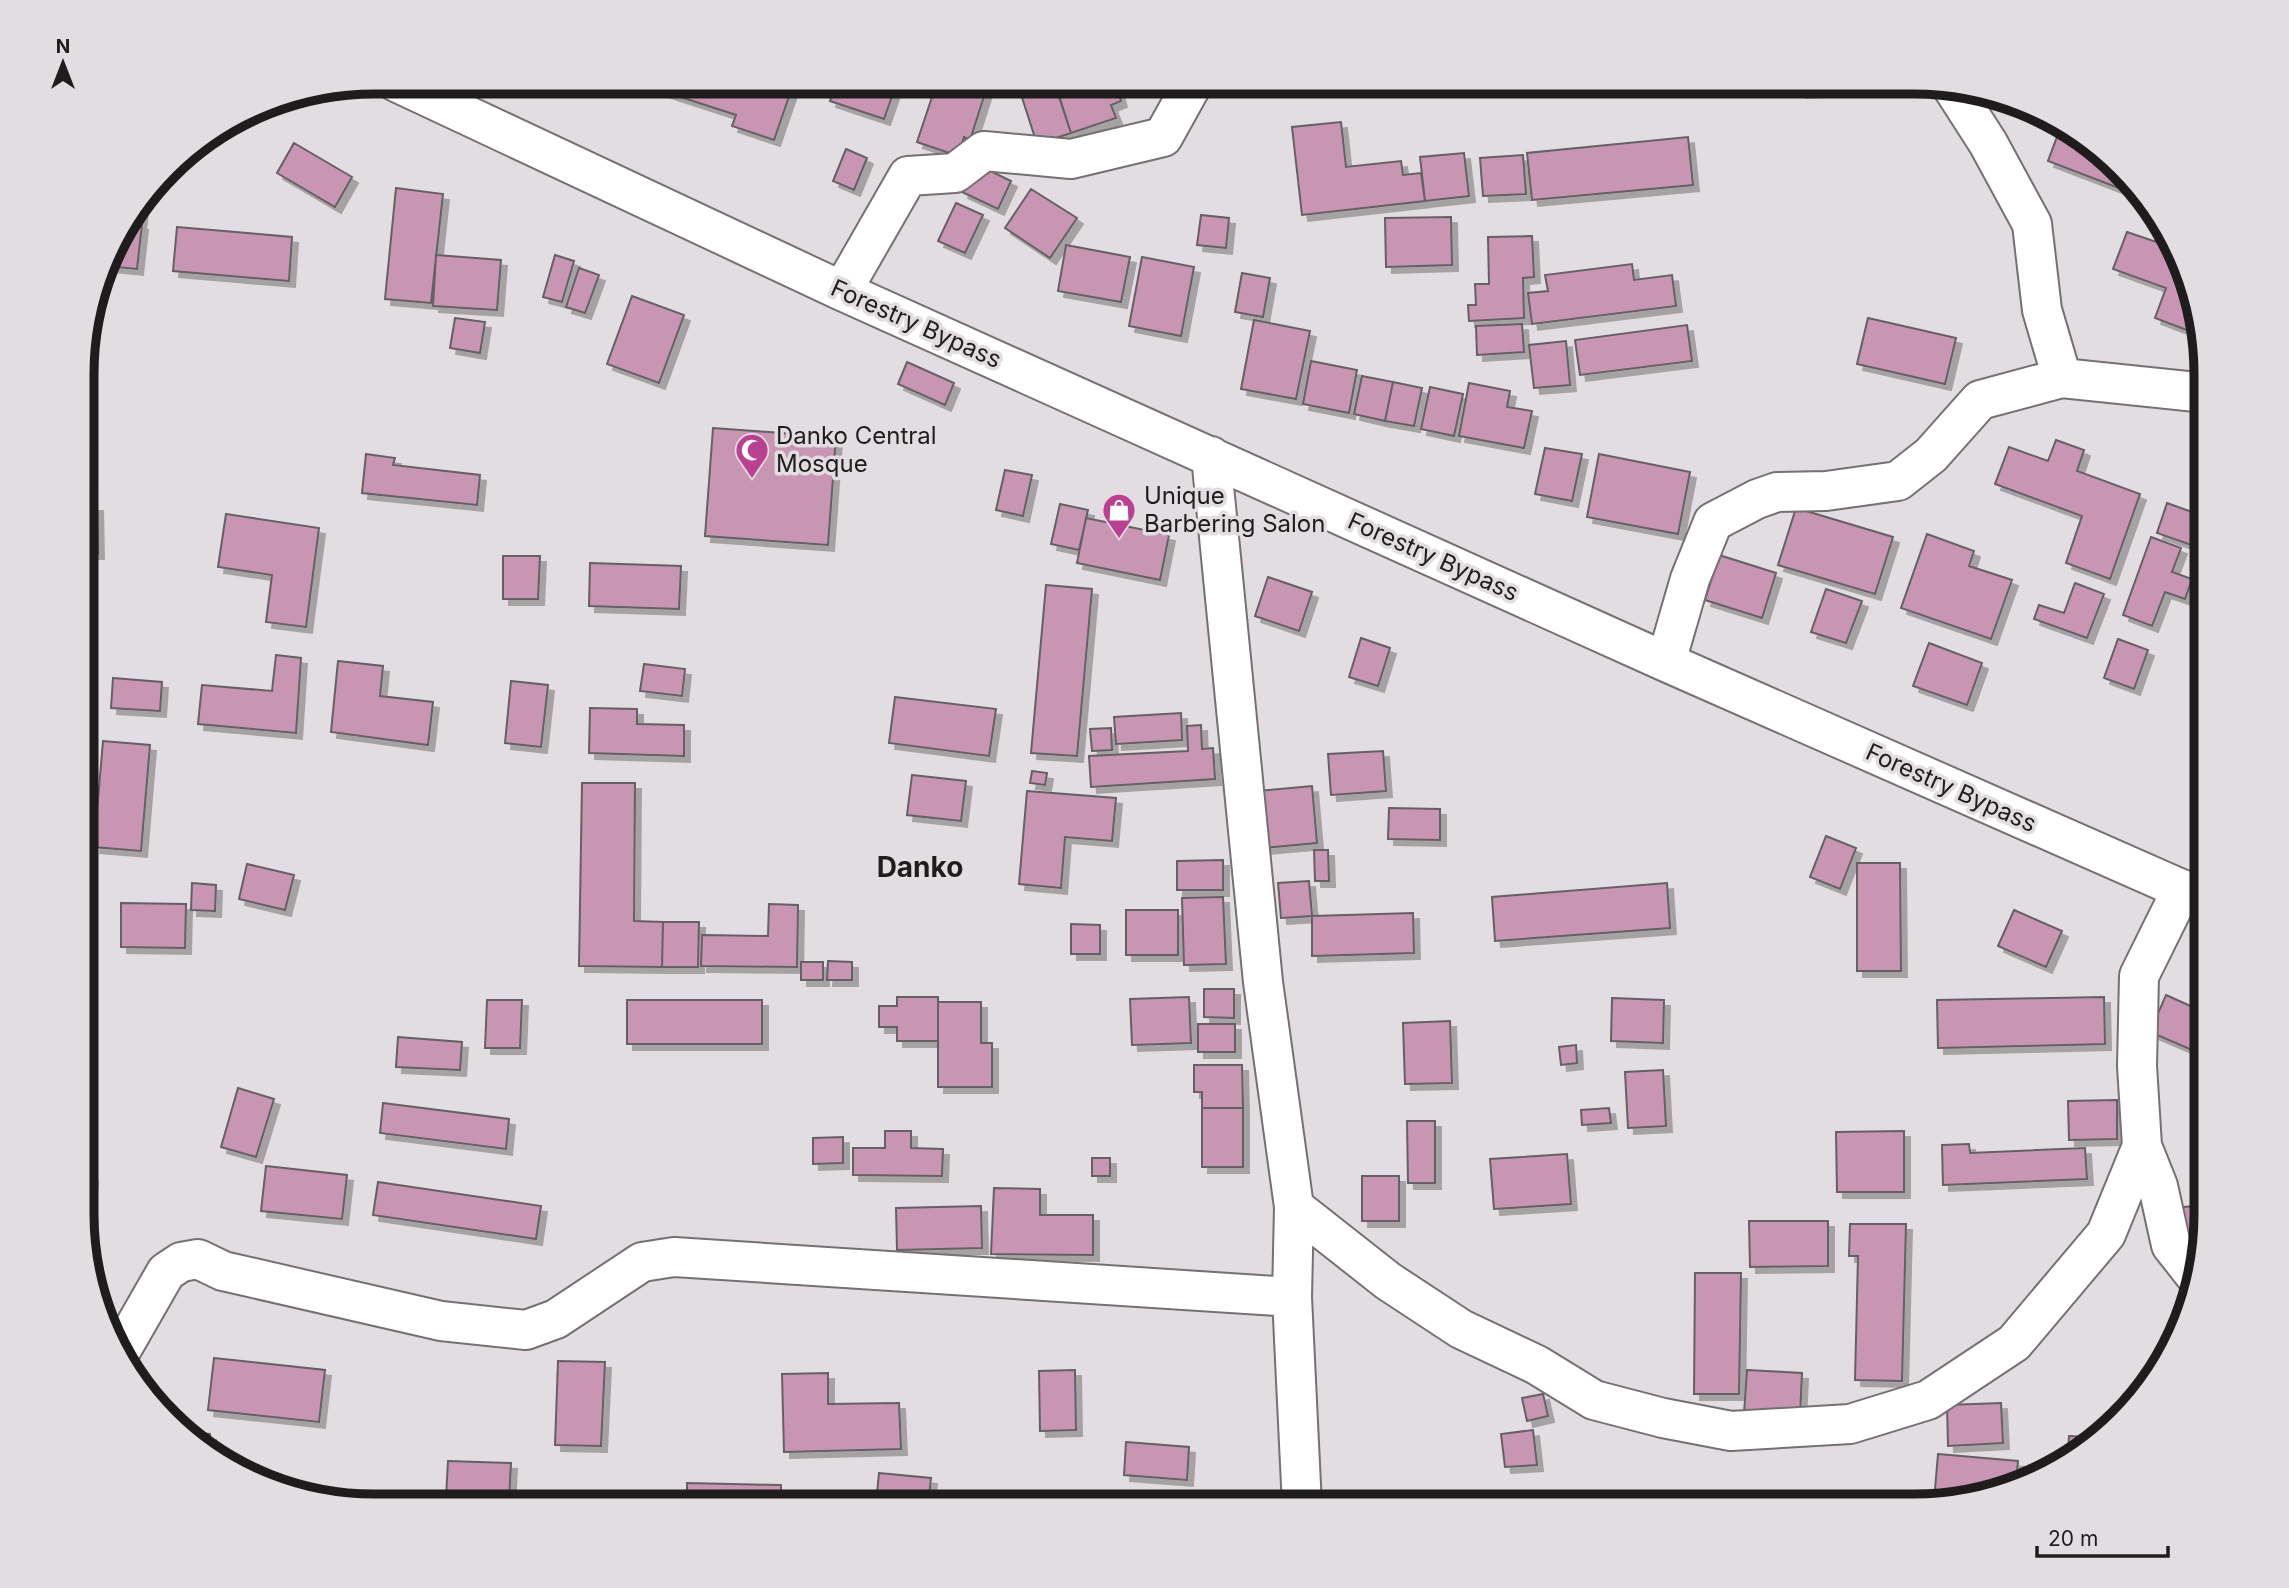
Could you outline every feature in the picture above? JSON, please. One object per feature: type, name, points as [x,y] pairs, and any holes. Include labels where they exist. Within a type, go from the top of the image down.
[{"type":"street","name":"Forestry Bypass","points":[[422,94],[842,291],[1665,662],[2194,895]]},
{"type":"street","points":[[842,291],[908,176],[955,173],[984,150],[1071,159],[1163,137],[1187,94]]},
{"type":"street","points":[[1959,98],[1988,143],[2032,224],[2042,310],[2062,378]]},
{"type":"street","points":[[1665,662],[1690,579],[1713,522],[1777,492],[1826,491],[1898,481],[1931,455],[1980,400],[2062,378],[2194,392]]},
{"type":"street","points":[[1211,456],[1262,982],[1294,1207],[1292,1297],[1301,1494]]},
{"type":"street","points":[[2189,1268],[2171,1245],[2158,1186],[2142,1146],[2137,1066],[2139,976],[2194,895]]},
{"type":"street","points":[[1294,1207],[1388,1281],[1461,1329],[1537,1365],[1594,1400],[1663,1418],[1731,1431],[1850,1424],[1928,1400],[2014,1343],[2106,1234],[2142,1146]]},
{"type":"street","points":[[126,1343],[166,1272],[181,1262],[198,1259],[223,1271],[441,1321],[526,1329],[556,1319],[642,1262],[674,1257],[1292,1297]]},
{"type":"building","points":[[671,94],[790,94],[774,140],[732,126],[736,115]]},
{"type":"building","points":[[832,94],[893,94],[884,119],[830,101]]},
{"type":"building","points":[[933,94],[985,94],[970,140],[964,137],[958,156],[917,142]]},
{"type":"building","points":[[1021,94],[1059,94],[1071,133],[1037,144]]},
{"type":"building","points":[[1058,94],[1119,94],[1121,101],[1111,105],[1116,118],[1071,133]]},
{"type":"building","points":[[1341,122],[1346,167],[1401,161],[1403,175],[1421,173],[1425,201],[1302,215],[1292,127]]},
{"type":"building","points":[[2058,134],[2085,152],[2126,191],[2048,161]]},
{"type":"building","points":[[1688,137],[1693,185],[1532,200],[1527,153]]},
{"type":"building","points":[[294,143],[352,177],[335,207],[277,173]]},
{"type":"building","points":[[846,149],[867,158],[854,190],[833,181]]},
{"type":"building","points":[[1464,153],[1469,196],[1425,201],[1420,157]]},
{"type":"building","points":[[1523,155],[1526,194],[1483,196],[1480,158]]},
{"type":"building","points":[[976,164],[1011,181],[998,209],[962,192]]},
{"type":"building","points":[[396,188],[443,194],[431,303],[385,299]]},
{"type":"building","points":[[1031,189],[1077,218],[1050,258],[1005,228]]},
{"type":"building","points":[[956,203],[983,215],[965,253],[938,241]]},
{"type":"building","points":[[1201,215],[1229,218],[1226,248],[1197,245]]},
{"type":"building","points":[[1451,217],[1452,265],[1386,267],[1385,218]]},
{"type":"building","points":[[140,222],[142,224],[137,269],[116,267]]},
{"type":"building","points":[[177,227],[292,237],[289,281],[173,271]]},
{"type":"building","points":[[2127,232],[2162,244],[2180,284],[2189,331],[2155,318],[2166,288],[2113,269]]},
{"type":"building","points":[[1532,236],[1534,277],[1523,278],[1524,318],[1469,321],[1468,305],[1476,305],[1475,284],[1489,284],[1488,237]]},
{"type":"building","points":[[1066,245],[1130,257],[1121,302],[1058,291]]},
{"type":"building","points":[[436,255],[501,260],[497,310],[433,306]]},
{"type":"building","points":[[555,255],[574,261],[562,302],[543,297]]},
{"type":"building","points":[[1142,257],[1194,267],[1181,336],[1129,326]]},
{"type":"building","points":[[1632,264],[1634,280],[1672,275],[1676,306],[1532,324],[1528,293],[1548,291],[1545,275]]},
{"type":"building","points":[[579,268],[599,275],[585,313],[566,307]]},
{"type":"building","points":[[1242,273],[1270,278],[1263,317],[1235,312]]},
{"type":"building","points":[[632,296],[684,315],[659,383],[607,364]]},
{"type":"building","points":[[455,318],[485,322],[480,353],[450,348]]},
{"type":"building","points":[[1868,318],[1956,338],[1945,384],[1857,364]]},
{"type":"building","points":[[1254,320],[1310,331],[1296,399],[1241,389]]},
{"type":"building","points":[[1522,324],[1524,352],[1477,355],[1476,326]]},
{"type":"building","points":[[1687,325],[1692,361],[1580,375],[1575,340]]},
{"type":"building","points":[[1566,341],[1570,385],[1534,388],[1529,345]]},
{"type":"building","points":[[1311,361],[1357,370],[1349,413],[1303,404]]},
{"type":"building","points":[[907,362],[954,383],[945,405],[898,384]]},
{"type":"building","points":[[1362,376],[1393,382],[1385,421],[1354,414]]},
{"type":"building","points":[[1393,382],[1422,388],[1414,426],[1385,421]]},
{"type":"building","points":[[1469,383],[1510,391],[1507,407],[1532,411],[1524,448],[1459,436]]},
{"type":"building","points":[[1430,387],[1463,394],[1454,436],[1421,429]]},
{"type":"building","points":[[713,428],[836,437],[828,545],[705,536]]},
{"type":"building","points":[[2056,440],[2084,450],[2077,471],[2140,494],[2110,579],[2066,563],[2082,516],[1995,484],[2009,447],[2048,461]]},
{"type":"building","points":[[1545,448],[1582,454],[1572,501],[1535,494]]},
{"type":"building","points":[[366,454],[395,458],[393,465],[480,475],[477,505],[362,493]]},
{"type":"building","points":[[1599,454],[1690,472],[1678,534],[1587,517]]},
{"type":"building","points":[[1005,470],[1032,475],[1023,516],[996,510]]},
{"type":"building","points":[[2167,503],[2194,513],[2194,546],[2157,533]]},
{"type":"building","points":[[1060,504],[1088,510],[1079,550],[1051,544]]},
{"type":"building","points":[[94,505],[97,505],[98,553],[94,553]]},
{"type":"building","points":[[1796,508],[1893,537],[1875,594],[1778,565]]},
{"type":"building","points":[[226,514],[319,528],[306,627],[266,622],[272,575],[218,567]]},
{"type":"building","points":[[1086,518],[1169,535],[1160,580],[1077,563]]},
{"type":"building","points":[[1927,534],[1974,551],[1969,566],[2012,580],[1991,639],[1901,608]]},
{"type":"building","points":[[2151,537],[2181,548],[2172,572],[2192,579],[2185,599],[2165,592],[2152,626],[2123,615]]},
{"type":"building","points":[[1719,555],[1776,573],[1762,618],[1705,600]]},
{"type":"building","points":[[503,556],[540,556],[538,599],[503,599]]},
{"type":"building","points":[[590,563],[681,566],[679,609],[589,606]]},
{"type":"building","points":[[1268,577],[1312,592],[1299,631],[1255,616]]},
{"type":"building","points":[[2075,583],[2104,594],[2087,638],[2034,619],[2039,605],[2064,613]]},
{"type":"building","points":[[1046,585],[1092,589],[1077,756],[1031,753]]},
{"type":"building","points":[[1826,589],[1862,601],[1846,643],[1811,632]]},
{"type":"building","points":[[1361,638],[1390,648],[1378,686],[1349,677]]},
{"type":"building","points":[[2118,639],[2148,650],[2134,689],[2104,678]]},
{"type":"building","points":[[1929,643],[1982,663],[1967,705],[1913,686]]},
{"type":"building","points":[[276,655],[301,658],[296,733],[198,724],[202,685],[272,691]]},
{"type":"building","points":[[338,661],[383,666],[380,696],[433,702],[428,745],[331,732]]},
{"type":"building","points":[[644,664],[685,669],[682,696],[640,691]]},
{"type":"building","points":[[113,678],[162,682],[160,711],[111,708]]},
{"type":"building","points":[[511,681],[548,685],[541,747],[505,743]]},
{"type":"building","points":[[895,697],[996,709],[989,756],[889,743]]},
{"type":"building","points":[[590,708],[637,709],[637,724],[684,725],[684,756],[589,753]]},
{"type":"building","points":[[1181,713],[1182,740],[1116,744],[1114,717]]},
{"type":"building","points":[[1201,725],[1202,749],[1213,748],[1215,779],[1091,787],[1089,756],[1188,751],[1187,726]]},
{"type":"building","points":[[1111,728],[1112,750],[1092,751],[1090,729]]},
{"type":"building","points":[[103,741],[150,745],[141,851],[94,847]]},
{"type":"building","points":[[1383,751],[1386,791],[1331,795],[1328,754]]},
{"type":"building","points":[[1032,771],[1047,773],[1045,785],[1030,783]]},
{"type":"building","points":[[912,775],[966,781],[961,821],[907,815]]},
{"type":"building","points":[[582,783],[635,783],[634,921],[663,922],[662,967],[579,966]]},
{"type":"building","points":[[1312,786],[1317,843],[1263,848],[1257,791]]},
{"type":"building","points":[[1027,791],[1116,798],[1112,841],[1065,837],[1061,888],[1019,884]]},
{"type":"building","points":[[1389,808],[1440,809],[1440,840],[1388,839]]},
{"type":"building","points":[[1826,836],[1856,848],[1840,889],[1810,877]]},
{"type":"building","points":[[1314,850],[1328,850],[1329,881],[1315,881]]},
{"type":"building","points":[[1223,860],[1223,890],[1177,890],[1177,861]]},
{"type":"building","points":[[1857,863],[1900,863],[1901,971],[1857,971]]},
{"type":"building","points":[[247,864],[294,875],[285,910],[239,899]]},
{"type":"building","points":[[1309,881],[1312,916],[1281,918],[1278,883]]},
{"type":"building","points":[[192,883],[216,885],[215,911],[191,910]]},
{"type":"building","points":[[1667,883],[1670,928],[1495,941],[1492,897]]},
{"type":"building","points":[[1223,897],[1226,964],[1184,965],[1182,898]]},
{"type":"building","points":[[121,903],[186,904],[185,948],[121,947]]},
{"type":"building","points":[[769,904],[798,905],[797,967],[701,966],[702,935],[768,936]]},
{"type":"building","points":[[1126,910],[1178,910],[1178,955],[1126,955]]},
{"type":"building","points":[[2014,910],[2062,931],[2046,967],[1998,946]]},
{"type":"building","points":[[1413,913],[1414,953],[1312,956],[1312,916]]},
{"type":"building","points":[[663,922],[699,922],[698,967],[662,967]]},
{"type":"building","points":[[1071,924],[1100,925],[1100,954],[1071,954]]},
{"type":"building","points":[[828,961],[852,962],[852,980],[827,980]]},
{"type":"building","points":[[801,962],[823,962],[823,980],[801,980]]},
{"type":"building","points":[[1204,989],[1234,989],[1234,1018],[1204,1017]]},
{"type":"building","points":[[2166,995],[2194,1008],[2194,1051],[2150,1032]]},
{"type":"building","points":[[897,997],[938,997],[938,1041],[897,1041],[897,1027],[879,1027],[879,1006],[897,1006]]},
{"type":"building","points":[[1189,997],[1191,1043],[1132,1045],[1130,999]]},
{"type":"building","points":[[2104,997],[2105,1044],[1938,1048],[1937,1000]]},
{"type":"building","points":[[1612,998],[1664,1000],[1663,1043],[1611,1041]]},
{"type":"building","points":[[487,1000],[522,1000],[520,1048],[485,1048]]},
{"type":"building","points":[[627,1000],[762,1000],[762,1044],[627,1044]]},
{"type":"building","points":[[938,1002],[981,1002],[981,1043],[992,1043],[992,1087],[938,1087]]},
{"type":"building","points":[[1450,1021],[1452,1083],[1405,1084],[1403,1023]]},
{"type":"building","points":[[1198,1024],[1235,1024],[1235,1052],[1198,1052]]},
{"type":"building","points":[[398,1037],[462,1042],[460,1070],[396,1067]]},
{"type":"building","points":[[1576,1045],[1577,1063],[1561,1065],[1559,1047]]},
{"type":"building","points":[[1194,1065],[1242,1065],[1243,1108],[1202,1108],[1202,1092],[1194,1092]]},
{"type":"building","points":[[1663,1070],[1666,1126],[1628,1128],[1625,1072]]},
{"type":"building","points":[[238,1088],[274,1099],[256,1157],[221,1147]]},
{"type":"building","points":[[2117,1100],[2117,1139],[2069,1140],[2068,1101]]},
{"type":"building","points":[[383,1103],[509,1119],[506,1149],[380,1133]]},
{"type":"building","points":[[1202,1108],[1243,1108],[1243,1167],[1202,1167]]},
{"type":"building","points":[[1609,1108],[1611,1123],[1582,1125],[1581,1110]]},
{"type":"building","points":[[1407,1121],[1435,1121],[1435,1183],[1408,1183]]},
{"type":"building","points":[[885,1131],[911,1131],[911,1148],[943,1149],[942,1176],[853,1175],[853,1148],[885,1148]]},
{"type":"building","points":[[1904,1131],[1904,1192],[1837,1192],[1836,1132]]},
{"type":"building","points":[[843,1137],[843,1163],[813,1164],[813,1138]]},
{"type":"building","points":[[1969,1144],[1970,1153],[2085,1148],[2087,1179],[1943,1185],[1942,1145]]},
{"type":"building","points":[[1567,1154],[1571,1204],[1494,1209],[1490,1159]]},
{"type":"building","points":[[1092,1158],[1110,1158],[1110,1176],[1092,1176]]},
{"type":"building","points":[[266,1166],[347,1175],[342,1219],[261,1211]]},
{"type":"building","points":[[1362,1176],[1399,1176],[1399,1221],[1362,1221]]},
{"type":"building","points":[[378,1182],[541,1206],[536,1239],[373,1215]]},
{"type":"building","points":[[994,1188],[1040,1189],[1040,1215],[1093,1215],[1093,1255],[991,1254]]},
{"type":"building","points":[[981,1206],[982,1248],[897,1250],[896,1208]]},
{"type":"building","points":[[2194,1206],[2194,1229],[2175,1231],[2173,1208]]},
{"type":"building","points":[[1749,1221],[1828,1221],[1828,1266],[1750,1267]]},
{"type":"building","points":[[1850,1224],[1906,1224],[1902,1381],[1855,1380],[1858,1256],[1849,1256]]},
{"type":"building","points":[[1695,1273],[1741,1273],[1739,1394],[1694,1394]]},
{"type":"building","points":[[214,1358],[325,1370],[319,1422],[208,1410]]},
{"type":"building","points":[[558,1361],[605,1362],[601,1446],[555,1445]]},
{"type":"building","points":[[1075,1370],[1076,1430],[1040,1431],[1039,1371]]},
{"type":"building","points":[[1747,1370],[1802,1373],[1800,1416],[1744,1413]]},
{"type":"building","points":[[828,1373],[828,1404],[899,1403],[901,1449],[784,1452],[782,1374]]},
{"type":"building","points":[[1543,1394],[1548,1416],[1527,1421],[1522,1398]]},
{"type":"building","points":[[2001,1403],[2003,1443],[1948,1446],[1947,1405]]},
{"type":"building","points":[[1533,1430],[1537,1465],[1505,1467],[1501,1434]]},
{"type":"building","points":[[2069,1436],[2084,1437],[2070,1446]]},
{"type":"building","points":[[1126,1442],[1189,1447],[1187,1480],[1124,1475]]},
{"type":"building","points":[[1938,1454],[2018,1461],[2017,1474],[2005,1479],[1935,1493]]},
{"type":"building","points":[[448,1461],[511,1463],[509,1494],[446,1494]]},
{"type":"building","points":[[879,1473],[931,1478],[929,1494],[877,1494]]},
{"type":"building","points":[[687,1483],[781,1485],[781,1494],[687,1494]]},
{"type":"place","name":"Danko Central Mosque","points":[[752,480]]},
{"type":"place","name":"Unique Barbering Salon","points":[[1119,540]]},
{"type":"district","name":"Danko","points":[[920,867]]}]
